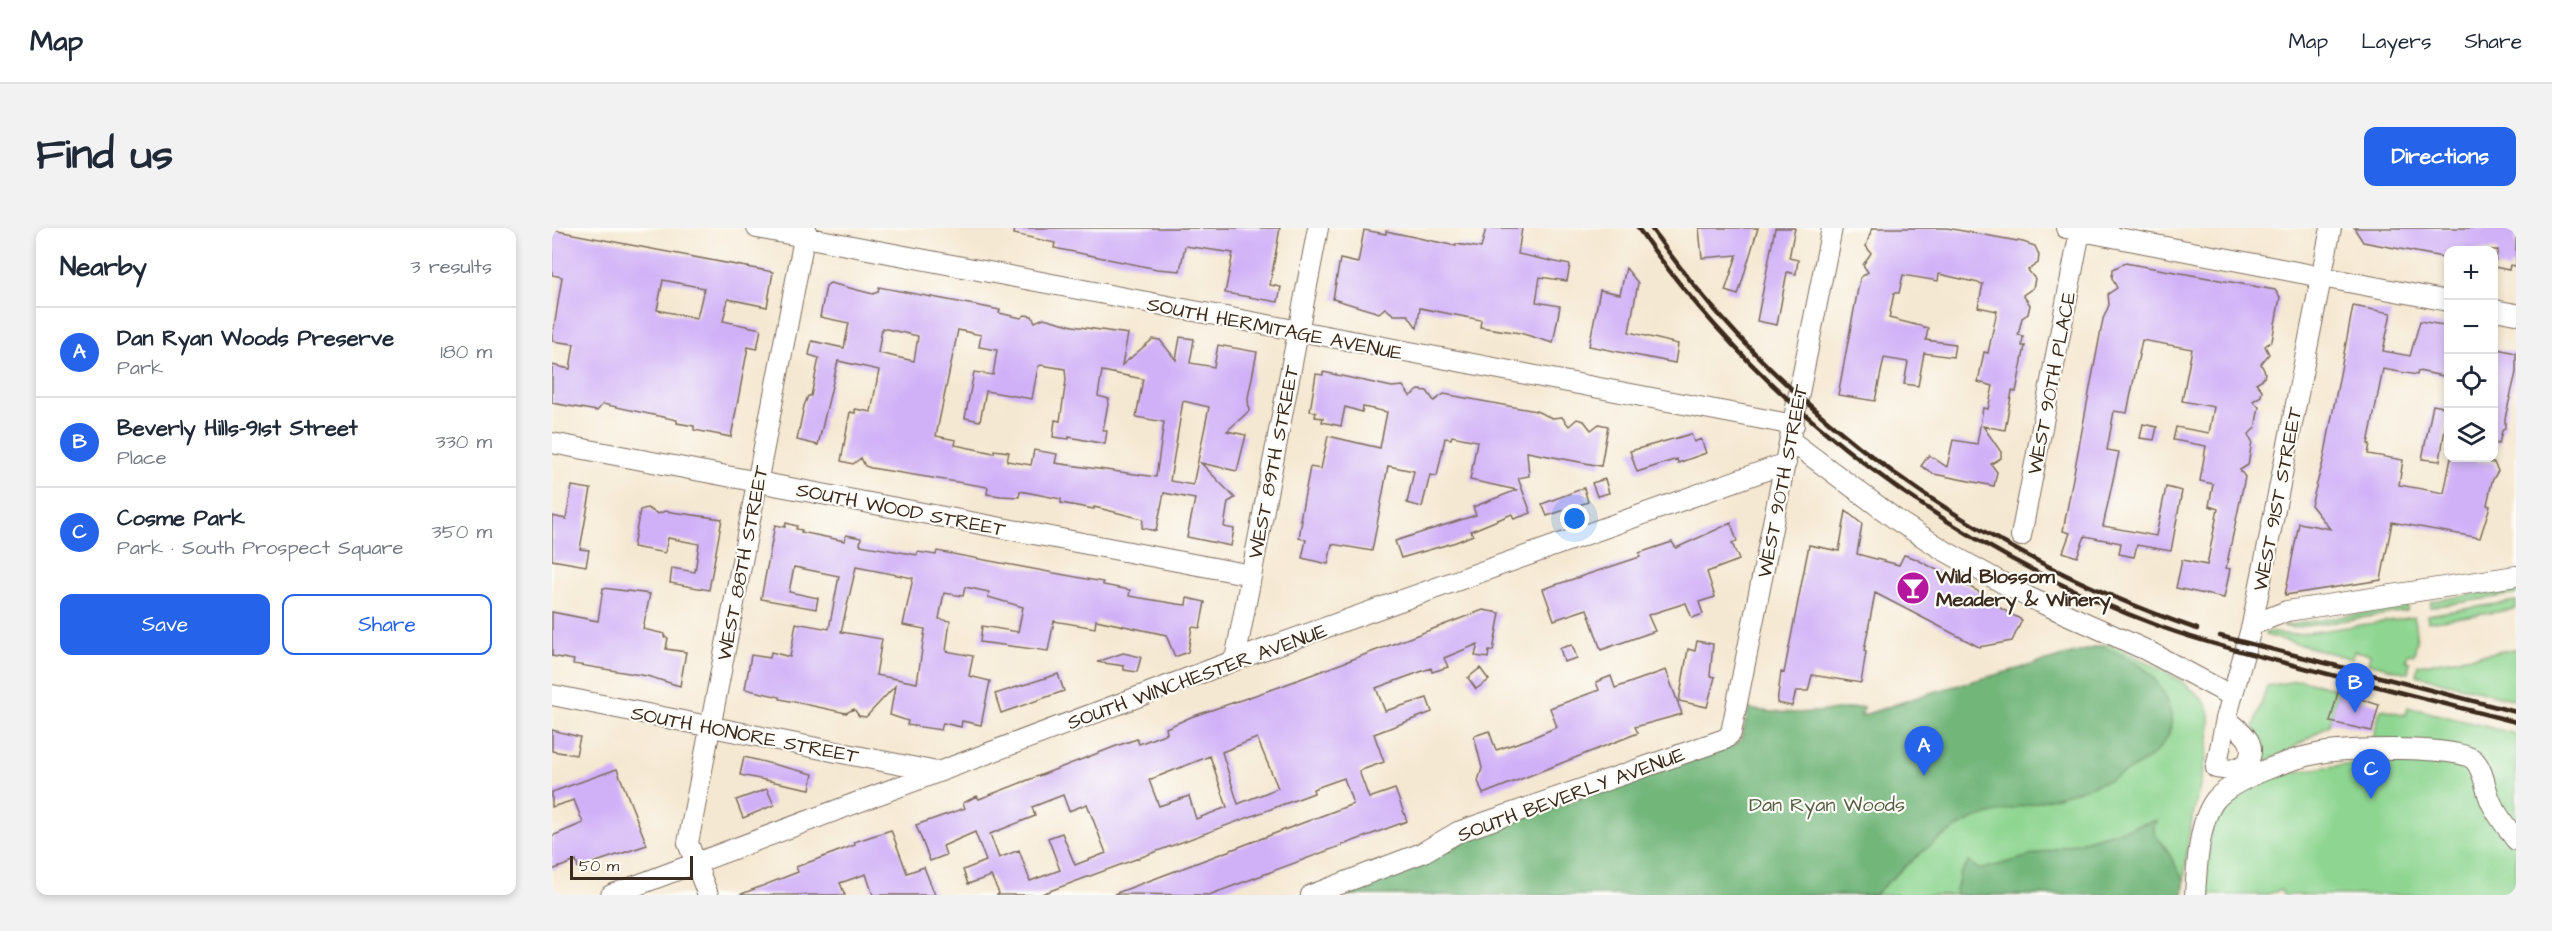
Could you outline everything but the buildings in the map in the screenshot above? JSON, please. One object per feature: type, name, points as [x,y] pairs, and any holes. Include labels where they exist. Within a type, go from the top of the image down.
[{"type":"street","name":"SOUTH HERMITAGE AVENUE","points":[[757,228],[806,232],[1792,433],[1899,521],[1945,551],[2028,597],[2146,650],[2232,696]]},
{"type":"street","name":"WEST 89TH STREET","points":[[1235,660],[1318,228]]},
{"type":"street","name":"WEST 90TH STREET","points":[[1731,733],[1832,228]]},
{"type":"street","name":"WEST 91ST STREET","points":[[2226,719],[2247,736],[2252,745],[2251,756],[2247,764],[2231,770],[2216,768],[2226,719],[2252,625],[2331,228]]},
{"type":"street","points":[[2073,229],[2444,300]]},
{"type":"street","name":"WEST 90TH PLACE","points":[[2021,536],[2073,229]]},
{"type":"street","name":"WEST 88TH STREET","points":[[708,895],[688,843],[806,232]]},
{"type":"street","points":[[2498,311],[2516,314]]},
{"type":"street","name":"SOUTH WOOD STREET","points":[[552,442],[1251,575]]},
{"type":"street","name":"SOUTH WINCHESTER AVENUE","points":[[611,895],[1235,660],[1786,464]]},
{"type":"street","points":[[2252,625],[2287,610],[2515,572]]},
{"type":"street","name":"SOUTH HONORE STREET","points":[[552,696],[937,772]]},
{"type":"street","name":"SOUTH BEVERLY AVENUE","points":[[1311,895],[1422,854],[1458,832],[1725,739],[1731,733]]},
{"type":"street","points":[[2195,895],[2203,830],[2216,799],[2232,786],[2322,752],[2430,750],[2462,753],[2474,760],[2481,771],[2491,803],[2516,840]]},
{"type":"green space","points":[[2516,588],[2516,594],[2430,607],[2431,601]]},
{"type":"green space","points":[[2516,601],[2516,609],[2428,622],[2427,615]]},
{"type":"green space","points":[[2407,606],[2407,611],[2292,628],[2283,626]]},
{"type":"green space","points":[[2414,617],[2417,642],[2414,654],[2408,653],[2406,660],[2410,662],[2408,673],[2368,663],[2370,654],[2354,651],[2352,659],[2265,635],[2266,632],[2293,635]]},
{"type":"green space","name":"Dan Ryan Woods","points":[[2108,644],[2178,679],[2201,698],[2208,708],[2210,732],[2189,835],[2183,895],[1339,895],[1422,864],[1475,835],[1734,746],[1741,739],[1749,709],[1792,713],[1863,707],[1861,716],[1930,693]]},
{"type":"green space","name":"Dan Ryan Woods","points":[[2101,646],[2143,668],[2151,675],[2164,694],[2169,707],[2169,732],[2155,753],[2129,771],[2096,784],[1972,820],[1920,853],[1874,895],[1339,895],[1422,864],[1475,835],[1734,746],[1741,739],[1749,709],[1792,713],[1863,707],[1861,716],[1930,693]]},
{"type":"green space","points":[[2516,649],[2516,700],[2416,675],[2418,665]]},
{"type":"green space","points":[[2301,680],[2339,689],[2329,725],[2288,751],[2255,766],[2262,746],[2254,727],[2267,686]]},
{"type":"green space","points":[[2408,707],[2516,734],[2516,895],[2283,895],[2281,890],[2265,895],[2206,895],[2210,836],[2221,805],[2232,795],[2267,779],[2332,766],[2367,763],[2380,711],[2384,709],[2406,715]]},
{"type":"green space","points":[[2157,820],[2154,833],[2167,850],[2184,880],[2183,895],[1955,895],[1960,874],[1969,862],[1980,870]]},
{"type":"railway","points":[[1638,228],[1689,295],[1745,357],[1806,415],[1871,468],[1939,516],[2012,559],[2087,596],[2184,635],[2516,722]]},
{"type":"railway","points":[[1651,228],[1704,297],[1762,361],[1825,419],[1892,472],[1963,519],[2038,561],[2116,598],[2197,629]]},
{"type":"railway","points":[[2220,636],[2516,712]]},
{"type":"place","name":"Wild Blossom Meadery & Winery","points":[[1913,588]]},
{"type":"place","name":"Beverly Hills-91st Street","points":[[2355,713]]},
{"type":"place","name":"Dan Ryan Woods Preserve","points":[[1924,776]]},
{"type":"place","name":"Cosme Park","points":[[2371,799]]}]
